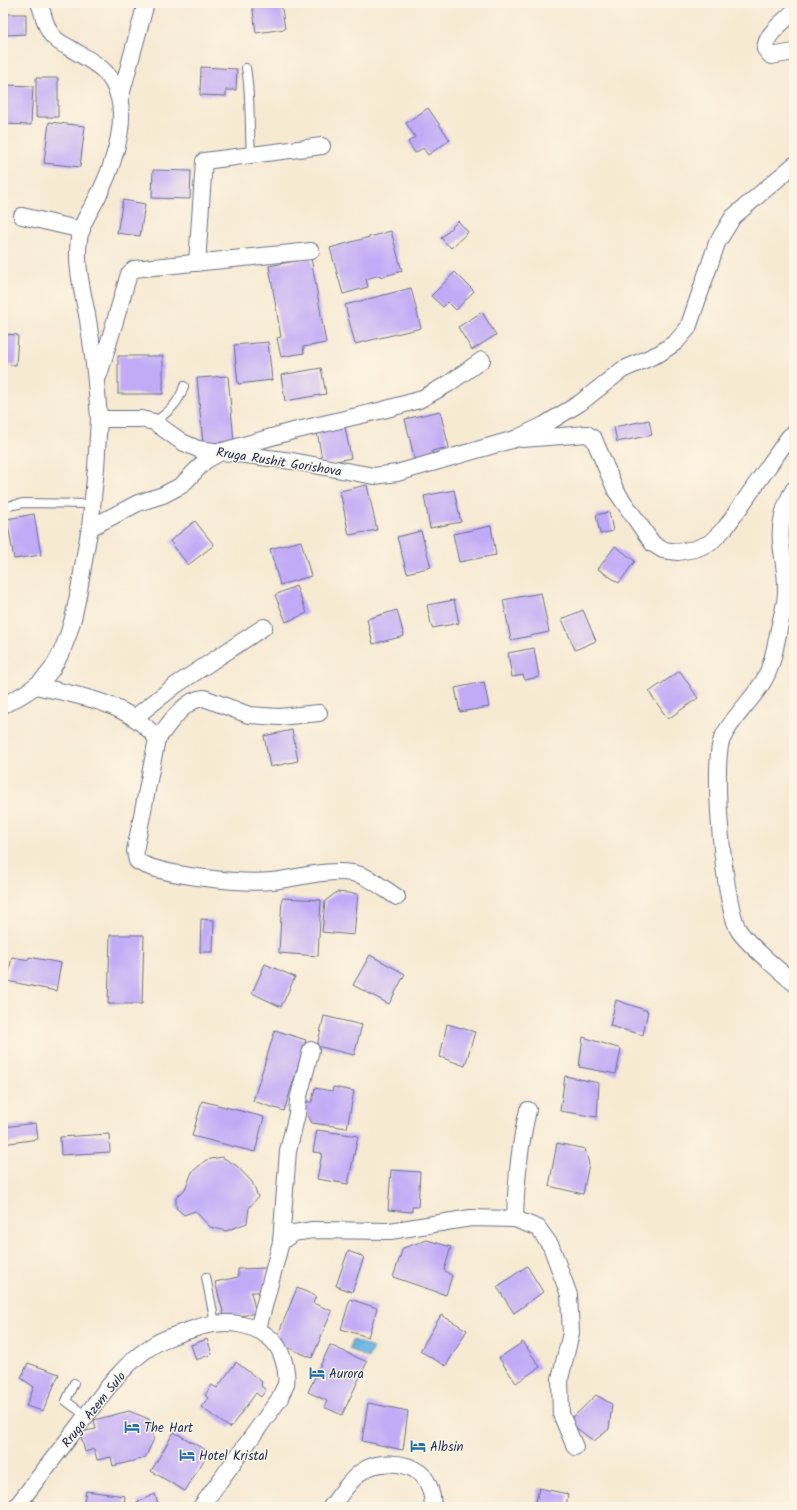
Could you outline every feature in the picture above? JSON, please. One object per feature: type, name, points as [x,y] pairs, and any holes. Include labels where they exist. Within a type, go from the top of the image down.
[{"type":"street","points":[[39,3],[50,33],[58,42],[101,66],[113,80],[120,99]]},
{"type":"street","points":[[3,705],[35,686],[51,670],[66,643],[73,618],[90,528],[99,419],[90,331],[79,275],[78,256],[85,218],[96,199],[110,166],[118,141],[120,99],[146,3]]},
{"type":"street","points":[[794,11],[769,36],[765,42],[765,49],[771,56],[794,52]]},
{"type":"street","points":[[197,263],[204,161],[322,146]]},
{"type":"street","name":"Rruga Rushit Gorishova","points":[[99,419],[141,420],[154,422],[187,444],[198,449],[223,451],[374,476],[397,473],[515,439],[544,425],[580,403],[622,370],[660,353],[676,342],[688,328],[717,243],[733,217],[794,165]]},
{"type":"street","points":[[22,216],[82,230]]},
{"type":"street","points":[[96,382],[129,274],[134,269],[311,251]]},
{"type":"street","points":[[90,528],[138,503],[163,495],[182,486],[205,461],[223,451],[289,432],[376,412],[419,400],[448,384],[482,360]]},
{"type":"street","points":[[515,439],[587,434],[594,439],[600,449],[606,469],[616,491],[653,544],[663,550],[678,552],[695,549],[710,542],[726,526],[794,432]]},
{"type":"street","points":[[794,489],[785,506],[781,540],[786,572],[786,594],[776,646],[765,679],[734,720],[722,740],[719,760],[718,790],[724,862],[730,907],[739,930],[774,966],[794,983]]},
{"type":"street","points":[[134,718],[176,685],[264,627]]},
{"type":"street","points":[[35,686],[96,701],[134,718],[150,730],[157,739]]},
{"type":"street","points":[[319,713],[279,717],[249,714],[204,698],[196,698],[188,704],[157,739],[135,851],[137,861],[147,867],[162,871],[234,881],[270,881],[334,873],[352,873],[368,879],[397,897]]},
{"type":"street","points":[[258,1329],[281,1242],[288,1151],[297,1114],[298,1100],[311,1050]]},
{"type":"street","points":[[515,1219],[516,1172],[520,1141],[528,1110]]},
{"type":"street","points":[[281,1242],[292,1233],[313,1230],[390,1231],[471,1218],[515,1219],[538,1228],[550,1246],[569,1295],[571,1333],[560,1379],[560,1414],[575,1447]]},
{"type":"street","name":"Rruga Azem Sulo","points":[[16,1507],[110,1384],[136,1359],[155,1344],[187,1331],[215,1323],[239,1324],[258,1329],[273,1340],[280,1352],[285,1367],[286,1384],[280,1398],[201,1507]]},
{"type":"street","points":[[331,1507],[344,1490],[362,1472],[376,1465],[391,1463],[407,1466],[421,1473],[428,1484],[433,1499],[433,1507]]},
{"type":"lane","points":[[246,68],[251,155]]},
{"type":"lane","points":[[154,422],[166,414],[175,405],[181,397],[184,386]]},
{"type":"lane","points":[[3,507],[24,503],[92,504]]},
{"type":"lane","points":[[206,1278],[215,1323]]},
{"type":"lane","points":[[74,1383],[66,1401],[86,1416]]},
{"type":"water","points":[[353,1340],[373,1348],[368,1358],[349,1349]]},
{"type":"building","points":[[252,3],[281,3],[285,29],[256,33]]},
{"type":"building","points":[[6,14],[26,14],[26,34],[7,35]]},
{"type":"building","points":[[201,67],[237,69],[236,90],[226,90],[226,96],[200,95]]},
{"type":"building","points":[[36,78],[58,78],[58,117],[36,117]]},
{"type":"building","points":[[6,85],[33,86],[31,125],[5,124]]},
{"type":"building","points":[[428,108],[450,140],[428,155],[423,148],[415,153],[408,142],[415,137],[406,123]]},
{"type":"building","points":[[49,122],[85,126],[80,167],[44,163]]},
{"type":"building","points":[[153,170],[191,171],[190,199],[152,198]]},
{"type":"building","points":[[123,200],[145,204],[140,236],[117,233]]},
{"type":"building","points":[[458,221],[468,232],[451,248],[441,238]]},
{"type":"building","points":[[391,231],[402,271],[381,277],[380,275],[366,279],[368,287],[343,294],[330,248]]},
{"type":"building","points":[[311,258],[326,343],[303,347],[304,353],[281,357],[277,338],[281,337],[269,266]]},
{"type":"building","points":[[455,272],[474,291],[456,310],[448,302],[443,307],[431,296]]},
{"type":"building","points":[[411,288],[421,328],[355,344],[345,305]]},
{"type":"building","points":[[482,312],[496,335],[472,350],[458,327]]},
{"type":"building","points":[[3,334],[18,335],[16,365],[3,364]]},
{"type":"building","points":[[268,342],[272,380],[238,384],[234,345]]},
{"type":"building","points":[[118,356],[163,356],[163,394],[118,394]]},
{"type":"building","points":[[321,368],[326,394],[285,401],[281,375]]},
{"type":"building","points":[[228,376],[234,441],[203,444],[197,378]]},
{"type":"building","points":[[440,411],[449,447],[432,451],[433,457],[415,461],[405,419]]},
{"type":"building","points":[[649,420],[652,435],[617,442],[614,427]]},
{"type":"building","points":[[345,427],[351,458],[323,464],[317,432]]},
{"type":"building","points":[[367,485],[377,530],[349,535],[340,491]]},
{"type":"building","points":[[454,490],[461,522],[430,528],[424,496]]},
{"type":"building","points":[[609,512],[613,531],[600,534],[596,515]]},
{"type":"building","points":[[34,514],[41,555],[14,559],[7,519]]},
{"type":"building","points":[[195,521],[214,545],[188,565],[170,541]]},
{"type":"building","points":[[491,526],[496,555],[459,562],[453,534]]},
{"type":"building","points":[[421,531],[431,567],[407,573],[397,537]]},
{"type":"building","points":[[301,541],[311,576],[280,585],[270,549]]},
{"type":"building","points":[[615,546],[635,561],[619,583],[598,569]]},
{"type":"building","points":[[296,586],[307,613],[286,622],[275,595]]},
{"type":"building","points":[[541,593],[549,632],[511,640],[503,600]]},
{"type":"building","points":[[454,600],[459,623],[432,628],[427,605]]},
{"type":"building","points":[[397,610],[404,636],[373,644],[367,619]]},
{"type":"building","points":[[583,610],[596,641],[575,650],[562,619]]},
{"type":"building","points":[[534,648],[539,677],[525,680],[523,675],[512,677],[508,653]]},
{"type":"building","points":[[680,671],[698,698],[668,719],[649,692]]},
{"type":"building","points":[[484,682],[489,707],[460,712],[455,688]]},
{"type":"building","points":[[292,730],[298,761],[270,767],[264,736]]},
{"type":"building","points":[[337,892],[358,894],[354,935],[322,932],[325,901]]},
{"type":"building","points":[[282,898],[321,900],[318,956],[279,953]]},
{"type":"building","points":[[201,919],[214,920],[213,952],[200,952]]},
{"type":"building","points":[[110,935],[144,935],[142,1004],[108,1004]]},
{"type":"building","points":[[370,955],[405,974],[389,1004],[353,985]]},
{"type":"building","points":[[12,957],[29,960],[29,957],[61,963],[56,991],[7,981]]},
{"type":"building","points":[[265,964],[295,977],[281,1007],[252,993]]},
{"type":"building","points":[[616,1000],[648,1011],[643,1035],[610,1026]]},
{"type":"building","points":[[324,1016],[362,1025],[354,1055],[317,1046]]},
{"type":"building","points":[[447,1024],[475,1032],[465,1066],[440,1057]]},
{"type":"building","points":[[275,1030],[306,1040],[284,1111],[253,1101]]},
{"type":"building","points":[[583,1037],[621,1049],[616,1074],[579,1067]]},
{"type":"building","points":[[565,1076],[599,1083],[597,1117],[560,1111]]},
{"type":"building","points":[[333,1087],[354,1091],[347,1128],[312,1123],[304,1108],[304,1102],[312,1102],[315,1088],[332,1091]]},
{"type":"building","points":[[202,1101],[264,1117],[255,1152],[192,1136]]},
{"type":"building","points":[[36,1123],[38,1139],[3,1144],[3,1127]]},
{"type":"building","points":[[317,1130],[358,1136],[348,1184],[317,1179],[322,1153],[313,1152]]},
{"type":"building","points":[[109,1134],[110,1152],[61,1155],[60,1137]]},
{"type":"building","points":[[557,1143],[585,1149],[589,1164],[583,1194],[549,1186]]},
{"type":"building","points":[[222,1157],[237,1166],[252,1182],[258,1197],[249,1208],[247,1223],[226,1231],[210,1227],[195,1211],[184,1215],[176,1208],[176,1198],[185,1189],[192,1172],[206,1160]]},
{"type":"building","points":[[391,1170],[420,1172],[418,1207],[412,1207],[412,1212],[388,1210]]},
{"type":"building","points":[[427,1240],[451,1247],[444,1270],[452,1276],[446,1295],[393,1277],[403,1248]]},
{"type":"building","points":[[348,1251],[364,1257],[352,1292],[336,1286]]},
{"type":"building","points":[[527,1266],[543,1292],[514,1313],[497,1287]]},
{"type":"building","points":[[266,1268],[264,1292],[251,1292],[256,1313],[225,1319],[215,1282],[238,1277],[238,1269]]},
{"type":"building","points":[[297,1288],[316,1296],[313,1303],[332,1311],[312,1358],[275,1342]]},
{"type":"building","points":[[350,1299],[377,1308],[368,1337],[341,1329]]},
{"type":"building","points":[[441,1315],[467,1330],[446,1366],[420,1351]]},
{"type":"building","points":[[207,1339],[212,1354],[196,1360],[191,1345]]},
{"type":"building","points":[[523,1342],[540,1367],[516,1383],[499,1358]]},
{"type":"building","points":[[330,1345],[367,1362],[342,1415],[324,1407],[327,1401],[308,1392]]},
{"type":"building","points":[[236,1362],[262,1382],[261,1386],[266,1390],[261,1397],[256,1393],[230,1428],[201,1407],[208,1398],[205,1395],[212,1385],[217,1388]]},
{"type":"building","points":[[28,1363],[59,1374],[43,1411],[26,1406],[34,1387],[21,1378]]},
{"type":"building","points":[[596,1395],[612,1404],[609,1429],[594,1441],[568,1422]]},
{"type":"building","points":[[368,1403],[408,1411],[403,1450],[362,1441]]},
{"type":"building","points":[[129,1411],[149,1419],[154,1439],[145,1458],[113,1466],[111,1457],[97,1460],[94,1449],[85,1452],[80,1432],[96,1429],[94,1420]]},
{"type":"building","points":[[174,1432],[209,1452],[185,1491],[151,1471]]},
{"type":"building","points":[[539,1488],[568,1494],[566,1507],[535,1507]]},
{"type":"building","points":[[86,1491],[125,1496],[124,1507],[83,1507]]},
{"type":"building","points":[[155,1494],[158,1504],[169,1507],[140,1507],[137,1502]]},
{"type":"building","points":[[30,1498],[40,1507],[25,1507]]},
{"type":"place","name":"Aurora","points":[[317,1373]]},
{"type":"place","name":"The Hart","points":[[132,1427]]},
{"type":"place","name":"Albsin","points":[[418,1446]]},
{"type":"place","name":"Hotel Kristal","points":[[187,1455]]}]
